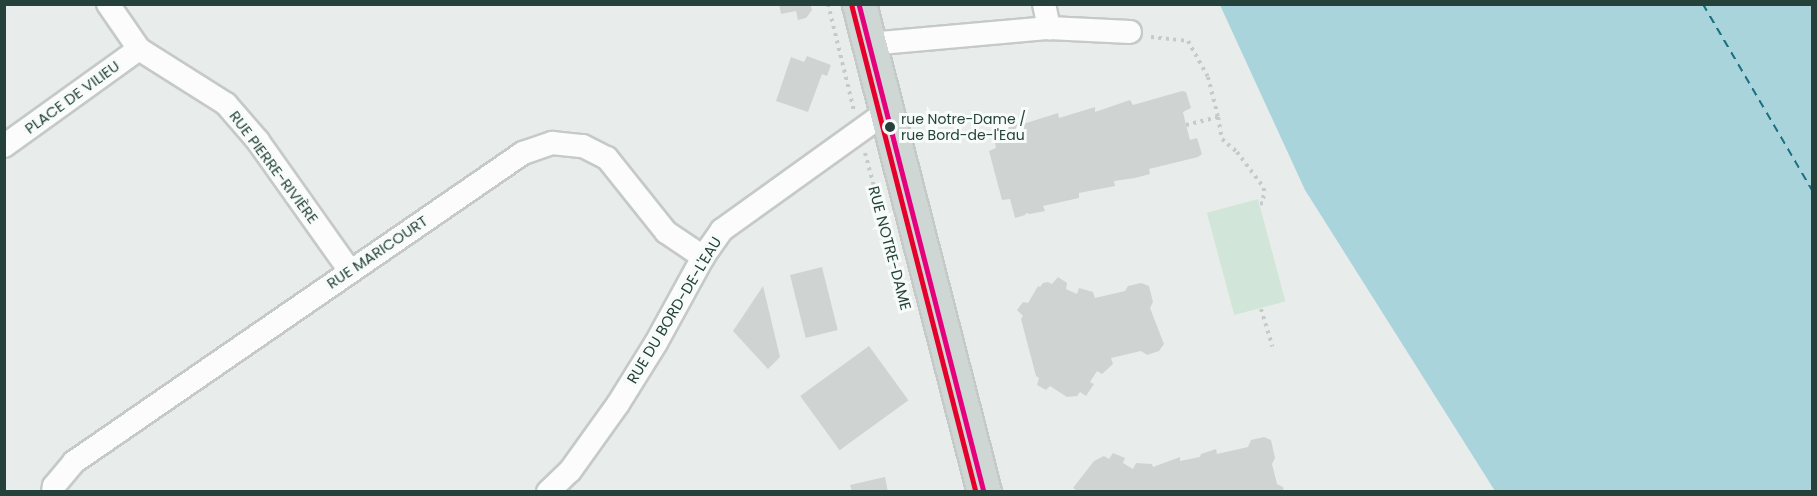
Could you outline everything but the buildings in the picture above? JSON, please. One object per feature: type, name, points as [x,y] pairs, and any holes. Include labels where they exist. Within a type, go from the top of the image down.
[{"type":"main road","name":"RUE NOTRE-DAME","points":[[859,4],[984,492]]},
{"type":"street","name":"RUE PIERRE-RIVIÈRE","points":[[108,4],[140,49],[226,104],[258,141],[350,271]]},
{"type":"street","points":[[1044,4],[1049,28]]},
{"type":"street","points":[[869,44],[1049,28],[1130,32]]},
{"type":"street","name":"PLACE DE VILIEU","points":[[4,146],[140,49]]},
{"type":"street","name":"RUE DU BORD-DE-L'EAU","points":[[548,492],[570,471],[618,404],[656,343],[703,257],[722,230],[886,112]]},
{"type":"street","name":"RUE MARICOURT","points":[[53,492],[74,462],[523,153],[552,143],[583,146],[607,158],[666,232],[703,257]]},
{"type":"path","name":"RUE NOTRE-DAME","points":[[828,4],[859,132],[904,298]]},
{"type":"path","points":[[1130,32],[1137,36],[1188,42],[1208,77],[1222,139],[1237,152],[1264,188],[1263,203],[1259,204]]},
{"type":"path","points":[[1186,125],[1218,117]]},
{"type":"path","points":[[1262,309],[1272,346]]},
{"type":"green space","points":[[1258,199],[1285,301],[1234,315],[1207,213]]},
{"type":"water","points":[[1220,5],[1812,5],[1812,491],[1495,491],[1305,190]]},
{"type":"ferry route","points":[[1703,4],[1812,190]]},
{"type":"transit line","points":[[859,4],[984,492]]},
{"type":"transit line","points":[[852,6],[976,492]]},
{"type":"place","name":"rue Notre-Dame / rue Bord-de-l'Eau","points":[[890,127]]}]
